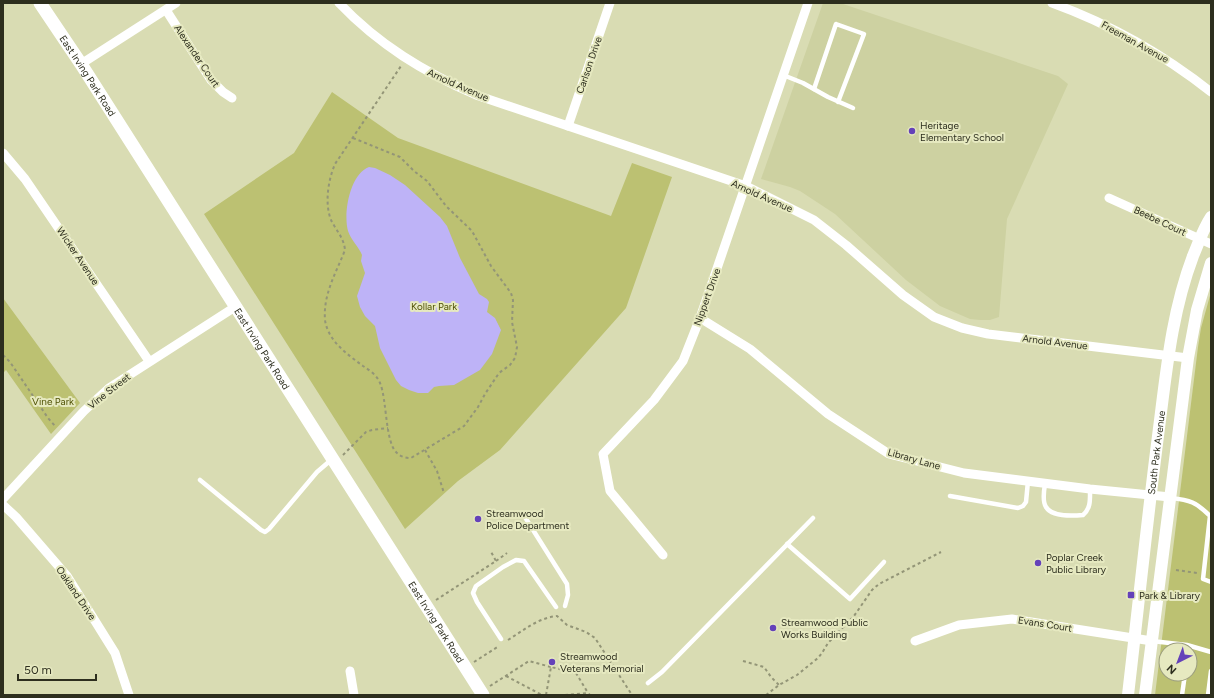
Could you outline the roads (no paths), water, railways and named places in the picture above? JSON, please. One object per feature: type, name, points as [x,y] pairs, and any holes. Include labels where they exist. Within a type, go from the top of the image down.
[{"type":"main road","name":"East Irving Park Road","points":[[40,3],[81,64],[482,694]]},
{"type":"street","points":[[81,64],[176,3]]},
{"type":"street","name":"Arnold Avenue","points":[[339,3],[377,38],[406,58],[432,74],[476,95],[746,186],[814,220],[846,245],[903,295],[934,317],[962,328],[988,334],[1188,358]]},
{"type":"street","name":"Carlson Drive","points":[[568,126],[610,3]]},
{"type":"street","name":"Nippert Drive","points":[[663,555],[610,492],[603,454],[654,400],[683,361],[700,318],[808,3]]},
{"type":"street","name":"Freeman Avenue","points":[[1052,3],[1096,20],[1129,36],[1176,66],[1211,92]]},
{"type":"street","name":"Alexander Court","points":[[166,10],[211,80],[223,92],[232,98]]},
{"type":"street","name":"Wicker Avenue","points":[[3,153],[25,179],[149,361]]},
{"type":"street","name":"Beebe Court","points":[[1109,198],[1211,244]]},
{"type":"street","name":"South Park Avenue","points":[[1128,695],[1172,331],[1178,302],[1188,270],[1200,239],[1211,217]]},
{"type":"street","name":"South Park Avenue","points":[[1146,695],[1188,358],[1197,310],[1211,263]]},
{"type":"street","name":"Vine Street","points":[[3,499],[98,397],[149,361],[235,307]]},
{"type":"street","name":"Library Lane","points":[[700,318],[750,349],[828,414],[888,454],[964,473],[1170,498]]},
{"type":"street","name":"Oakland Drive","points":[[3,505],[16,517],[67,576],[115,653],[129,695]]},
{"type":"street","name":"Evans Court","points":[[915,641],[959,625],[1012,619],[1152,641]]},
{"type":"street","points":[[350,671],[354,695]]},
{"type":"lane","points":[[814,89],[836,24],[864,34],[838,102]]},
{"type":"lane","points":[[783,76],[803,82],[838,102],[853,108]]},
{"type":"lane","points":[[200,480],[265,532],[317,472],[334,461]]},
{"type":"lane","points":[[950,496],[1018,508],[1023,506],[1026,502],[1028,480]]},
{"type":"lane","points":[[1045,484],[1044,501],[1046,507],[1051,512],[1063,514],[1083,515],[1090,505],[1090,489]]},
{"type":"lane","points":[[1170,498],[1184,499],[1199,505],[1210,516],[1203,579],[1211,582]]},
{"type":"lane","points":[[523,514],[567,584],[568,595],[565,606]]},
{"type":"lane","points":[[648,683],[662,672],[813,518]]},
{"type":"lane","points":[[786,544],[850,599],[884,562]]},
{"type":"lane","points":[[501,639],[477,602],[473,593],[476,586],[516,560],[524,561],[556,607]]},
{"type":"lane","points":[[1152,641],[1158,642]]},
{"type":"lane","points":[[1198,650],[1211,652]]},
{"type":"lane","points":[[1208,695],[1211,671]]},
{"type":"lane","points":[[1182,695],[1184,682]]},
{"type":"place","name":"Heritage Elementary School","points":[[912,131]]},
{"type":"place","name":"Streamwood Police Department","points":[[478,519]]},
{"type":"place","name":"Poplar Creek Public Library","points":[[1038,563]]},
{"type":"place","name":"Park & Library","points":[[1131,595]]},
{"type":"place","name":"Streamwood Public Works Building","points":[[773,628]]},
{"type":"place","name":"Streamwood Veterans Memorial","points":[[552,662]]},
{"type":"park label","name":"Kollar Park","points":[[434,306]]},
{"type":"park label","name":"Vine Park","points":[[53,401]]}]
